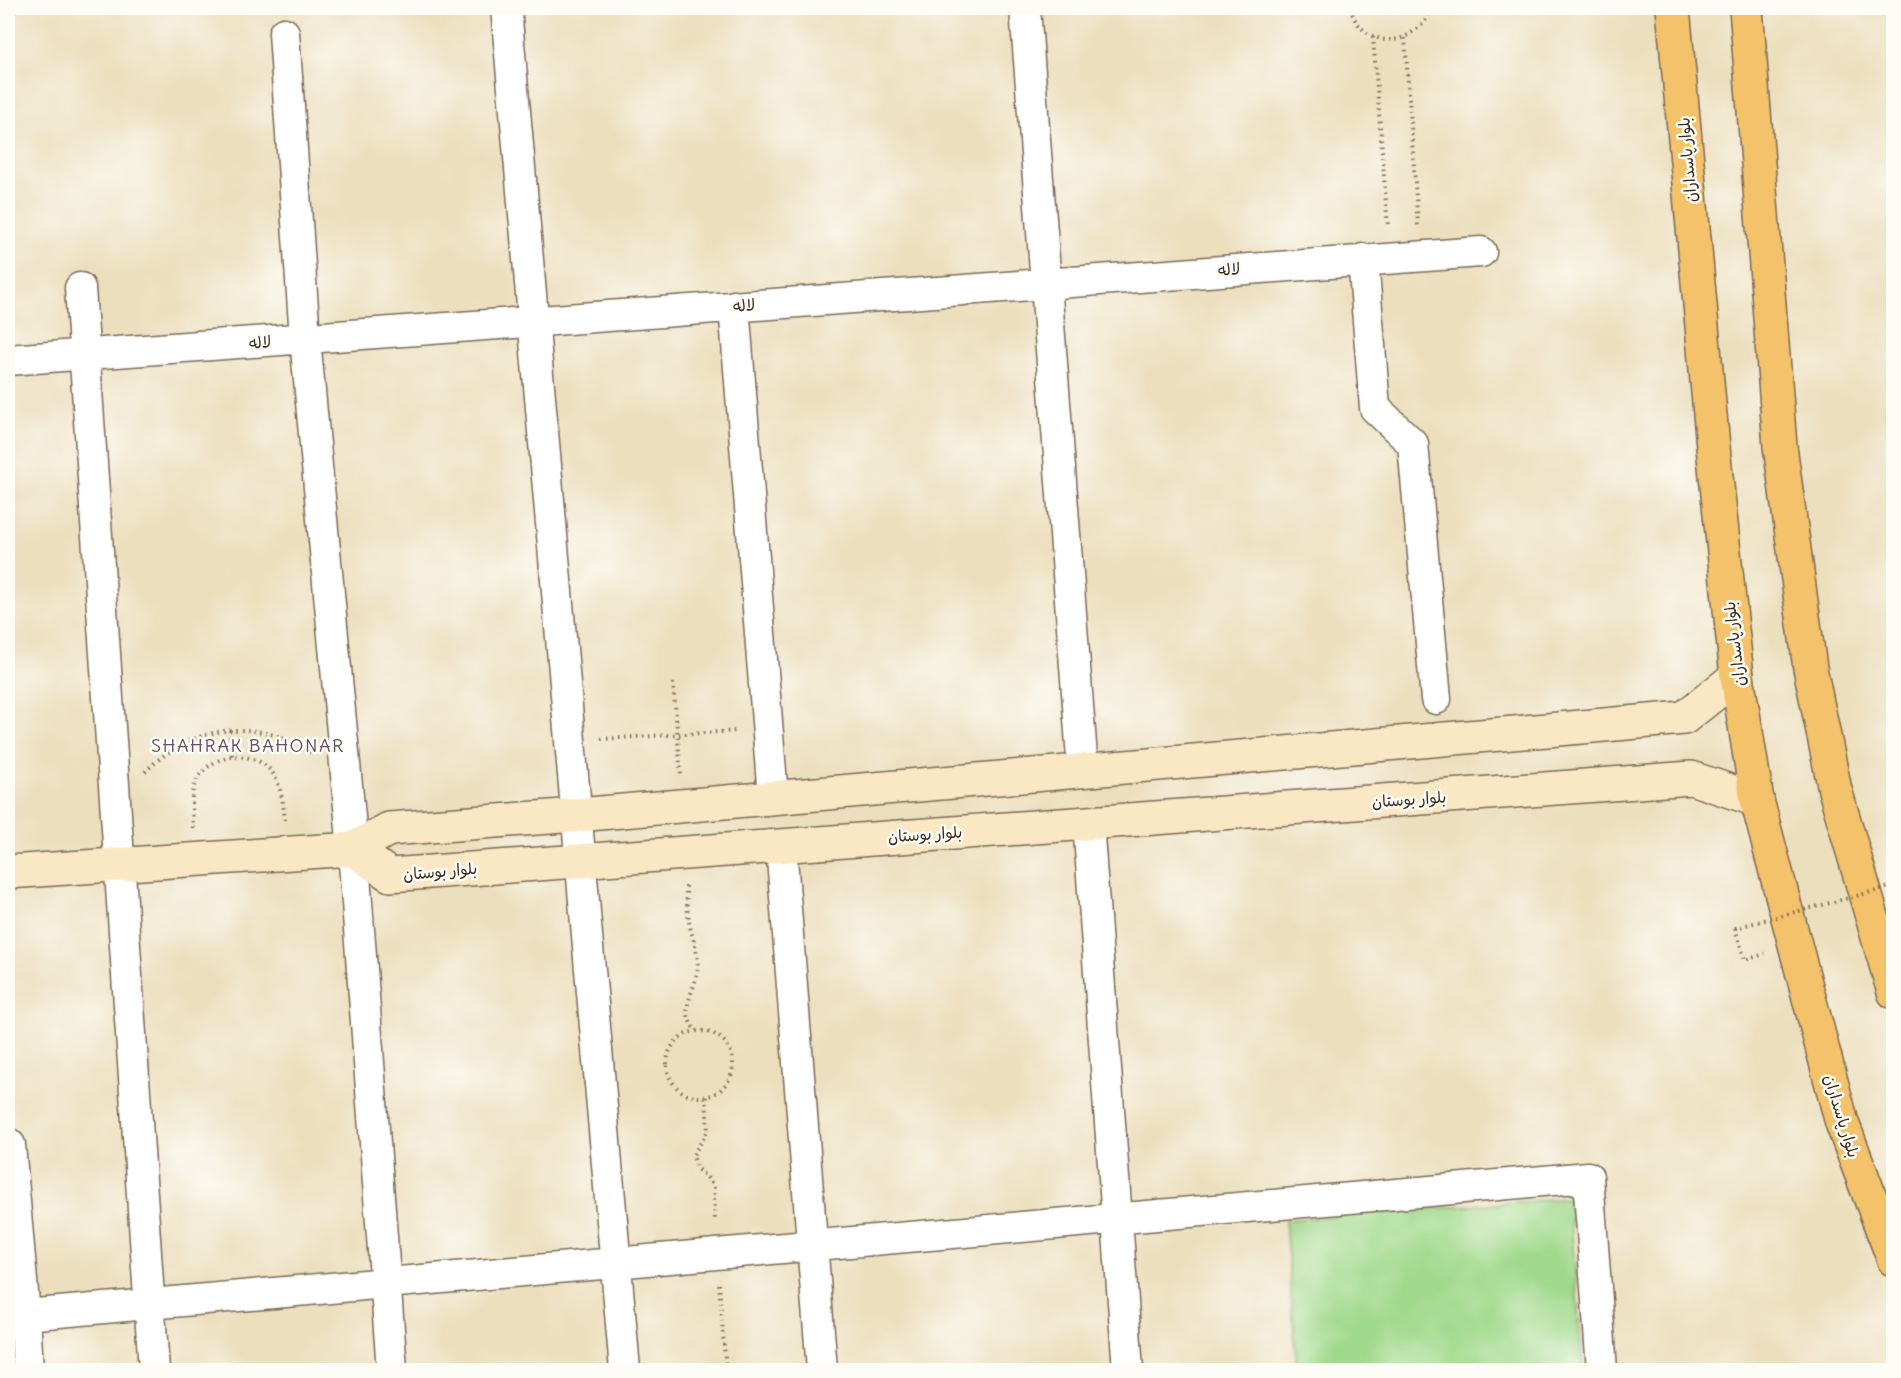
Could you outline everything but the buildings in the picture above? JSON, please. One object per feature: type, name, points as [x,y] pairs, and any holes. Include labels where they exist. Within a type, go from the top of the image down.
[{"type":"highway","name":"بلوار پاسداران","points":[[1673,8],[1712,435],[1737,676],[1757,800],[1842,1123],[1893,1260]]},
{"type":"highway","points":[[1746,8],[1780,446],[1810,668],[1835,790],[1893,992]]},
{"type":"street","points":[[506,8],[625,1371]]},
{"type":"street","points":[[1025,8],[1083,771]]},
{"type":"street","points":[[284,33],[305,338],[348,797],[392,1371]]},
{"type":"street","name":"لاله","points":[[8,360],[1481,252]]},
{"type":"street","points":[[1377,259],[1374,408],[1413,444],[1436,699]]},
{"type":"street","points":[[80,288],[154,1371]]},
{"type":"street","points":[[734,306],[773,797]]},
{"type":"street","points":[[8,872],[352,849],[389,829],[577,815],[1684,718],[1737,676]]},
{"type":"street","name":"بلوار بوستان","points":[[352,849],[390,875],[1690,778],[1757,800]]},
{"type":"street","points":[[1088,822],[1128,1371]]},
{"type":"street","points":[[781,845],[822,1371]]},
{"type":"street","points":[[8,1143],[10,1145],[16,1316],[28,1371]]},
{"type":"street","points":[[16,1316],[1588,1178],[1602,1371]]},
{"type":"path","points":[[1350,8],[1359,25],[1373,37],[1388,40],[1405,38],[1424,23],[1430,8]]},
{"type":"path","points":[[1373,37],[1377,259]]},
{"type":"path","points":[[1405,38],[1420,256]]},
{"type":"path","points":[[672,683],[684,805]]},
{"type":"path","points":[[570,742],[768,729]]},
{"type":"path","points":[[230,730],[232,757]]},
{"type":"path","points":[[144,773],[176,746],[195,737],[230,730],[260,731],[302,747],[320,761],[348,797]]},
{"type":"path","points":[[195,859],[192,798],[194,786],[209,765],[232,757],[246,757],[259,762],[270,770],[278,782],[282,795],[288,852]]},
{"type":"path","points":[[685,852],[686,895],[690,926],[697,952],[697,973],[687,1006],[687,1020],[694,1030]]},
{"type":"path","points":[[1745,960],[1735,928],[1893,886]]},
{"type":"path","points":[[694,1030],[708,1030],[720,1036],[729,1046],[733,1058],[733,1071],[728,1083],[718,1092],[706,1097],[693,1097],[681,1091],[672,1081],[667,1069],[667,1056],[673,1044],[682,1035],[694,1030]]},
{"type":"green space","points":[[1569,1198],[1583,1370],[1297,1370],[1285,1220]]},
{"type":"district","name":"SHAHRAK BAHONAR","points":[[248,746]]}]
